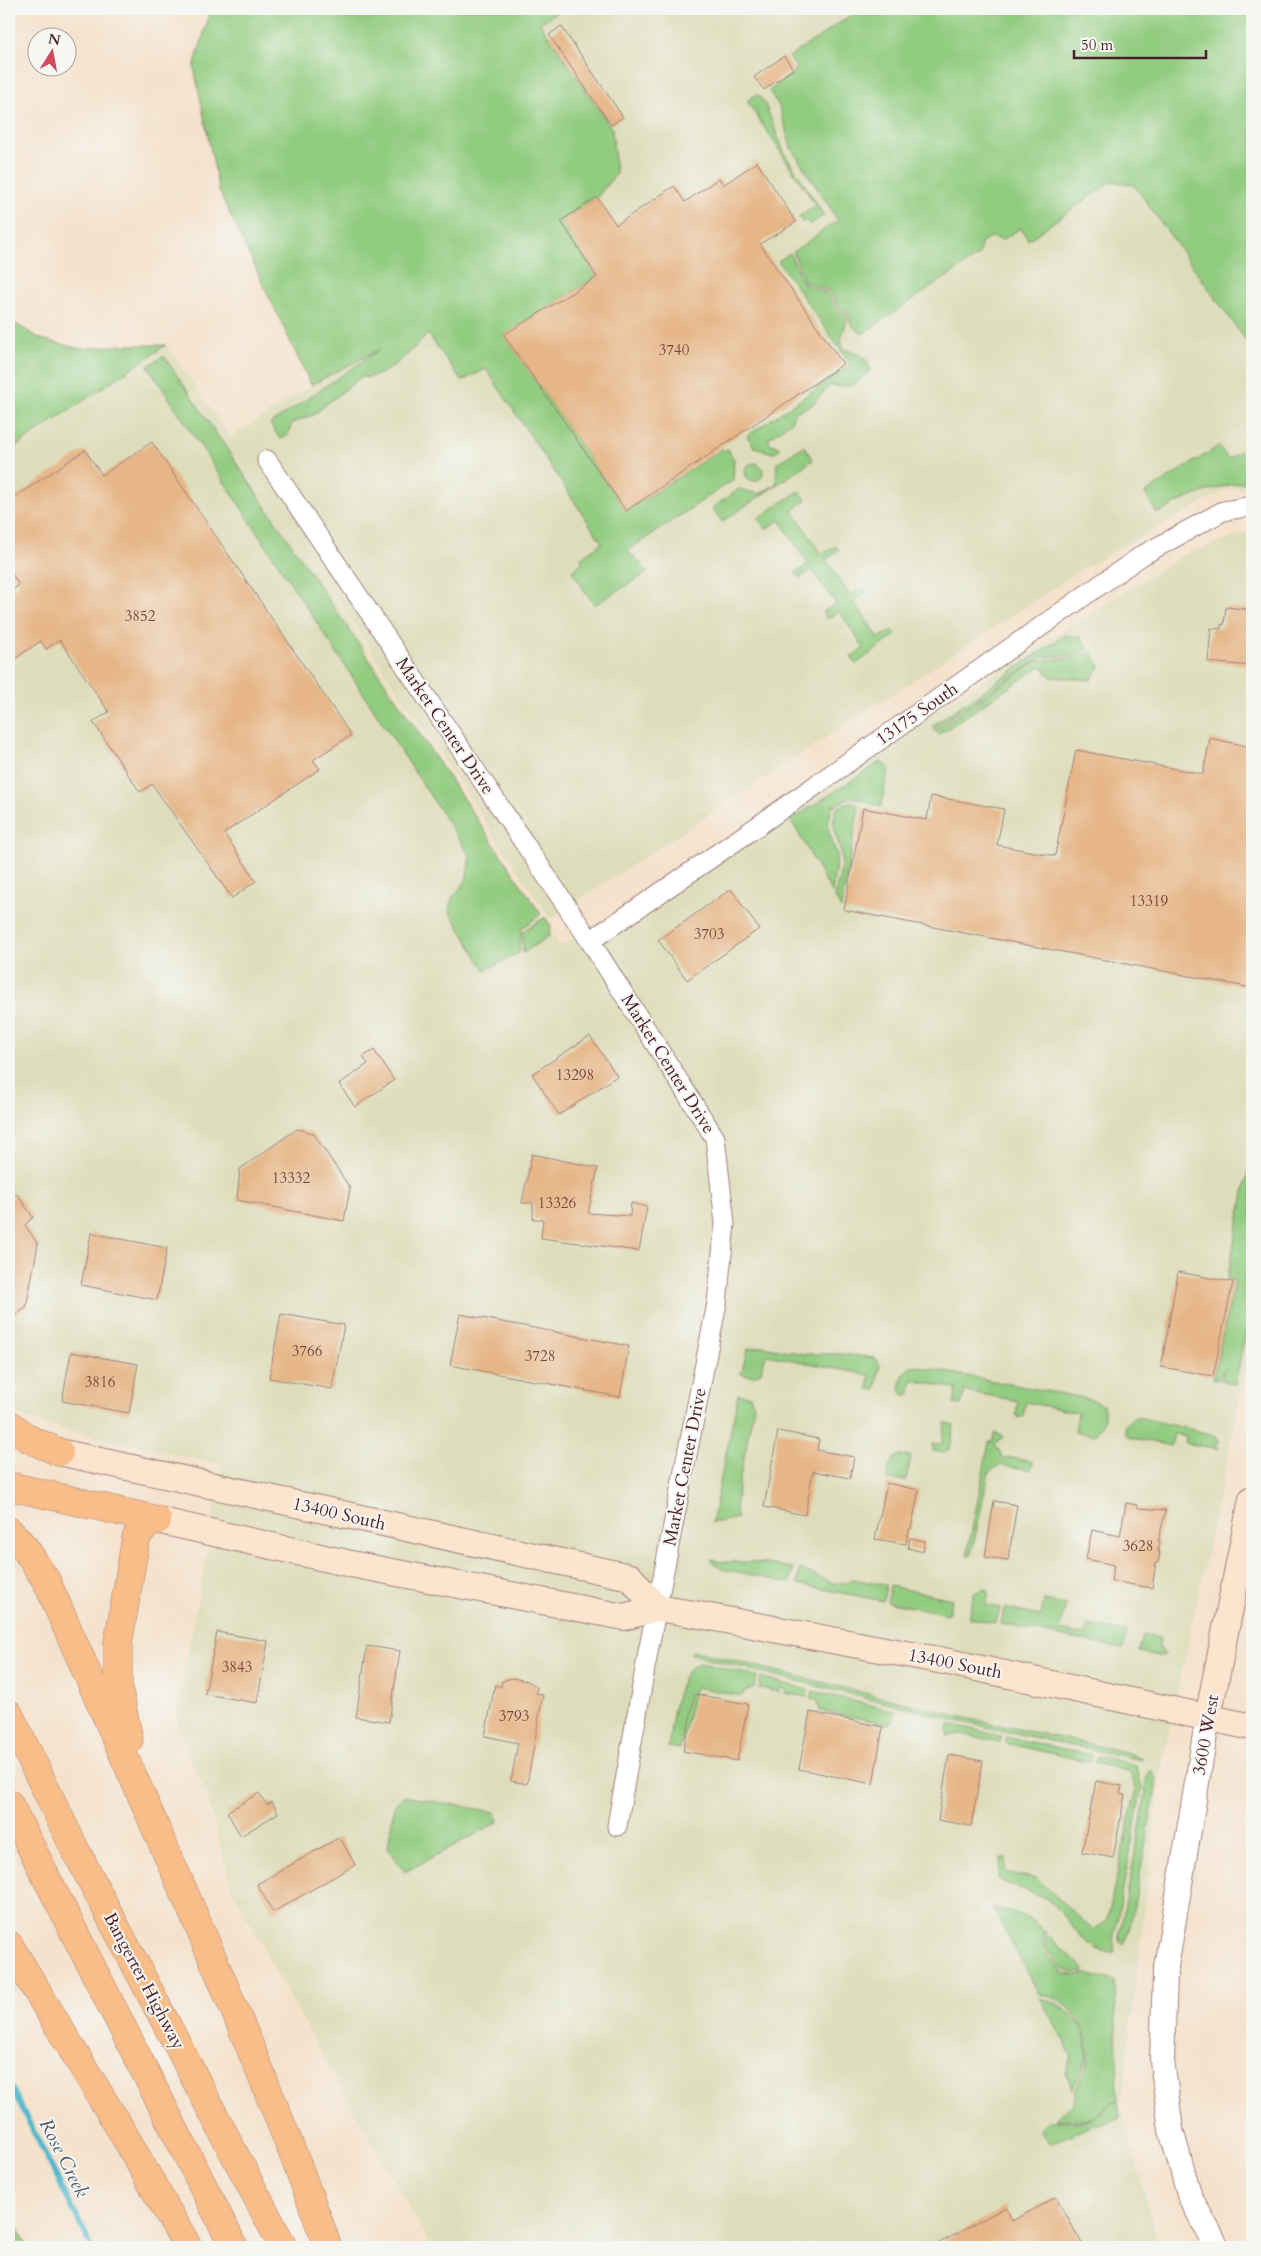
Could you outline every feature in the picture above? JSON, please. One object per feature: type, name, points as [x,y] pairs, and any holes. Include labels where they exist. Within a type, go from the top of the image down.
[{"type":"main road","points":[[9,1424],[29,1439],[59,1452]]},
{"type":"main road","name":"13400 South","points":[[9,1442],[630,1577],[657,1608]]},
{"type":"main road","name":"13400 South","points":[[9,1486],[351,1564],[624,1617],[657,1608],[949,1662],[1252,1727]]},
{"type":"main road","name":"3600 West","points":[[1208,1717],[1252,1499]]},
{"type":"main road","points":[[144,1805],[121,1706],[118,1677],[118,1643],[136,1538],[145,1526],[157,1520]]},
{"type":"main road","points":[[9,1531],[25,1548],[46,1582],[263,2079],[328,2247]]},
{"type":"main road","name":"Bangerter Highway","points":[[9,1714],[75,1849],[283,2247]]},
{"type":"main road","points":[[9,1804],[234,2247]]},
{"type":"main road","points":[[9,1945],[188,2247]]},
{"type":"street","name":"Market Center Drive","points":[[267,460],[590,941],[715,1138],[725,1224],[717,1303],[657,1608],[617,1826]]},
{"type":"street","name":"13175 South","points":[[590,941],[762,823],[1141,556],[1223,511],[1252,506]]},
{"type":"street","name":"3600 West","points":[[1208,1717],[1165,1973],[1162,2060],[1171,2130],[1190,2197],[1217,2247]]},
{"type":"shaded area","points":[[211,9],[1252,9],[1252,489],[1229,488],[1079,571],[550,919],[262,487],[560,947],[1183,555],[1252,531],[1252,1340],[1161,1770],[1121,2109],[1159,2247],[432,2247],[278,1976],[233,1891],[205,1791],[178,1726],[177,1712],[223,1465],[39,1423],[18,1415],[9,1408],[9,451],[166,345],[231,438],[311,385],[219,191],[194,67]]},
{"type":"green space","points":[[211,9],[561,9],[540,23],[612,129],[616,174],[597,197],[562,221],[597,277],[504,335],[626,511],[722,449],[725,451],[728,449],[734,460],[733,480],[627,551],[638,560],[647,573],[594,605],[572,571],[582,563],[581,557],[602,543],[486,369],[462,381],[428,334],[398,363],[379,374],[361,377],[313,415],[292,423],[288,435],[280,439],[270,424],[380,349],[311,385],[219,191],[194,67]]},
{"type":"green space","points":[[860,9],[1252,9],[1252,349],[1134,185],[1112,181],[1028,240],[1021,228],[1002,240],[991,237],[981,244],[979,255],[862,334],[850,324],[850,315],[837,306],[829,291],[804,281],[793,252],[838,220],[791,148],[779,106],[769,91],[797,69],[789,57]]},
{"type":"green space","points":[[758,95],[764,102],[785,154],[824,215],[810,225],[805,220],[802,223],[799,216],[816,206],[747,101]]},
{"type":"green space","points":[[790,253],[803,283],[827,293],[836,309],[848,316],[841,339],[843,349],[863,357],[870,369],[862,379],[853,384],[829,386],[812,405],[795,412],[791,422],[768,439],[770,444],[780,449],[773,453],[754,447],[747,436],[851,365],[778,261]]},
{"type":"green space","points":[[9,320],[41,339],[81,349],[121,345],[166,345],[9,451]]},
{"type":"green space","points":[[164,356],[541,914],[521,929],[519,953],[485,970],[450,912],[452,898],[466,881],[470,856],[148,366]]},
{"type":"green space","points":[[1252,444],[1252,481],[1227,485],[1203,493],[1179,502],[1157,514],[1145,493],[1219,446],[1228,459]]},
{"type":"green space","points":[[804,446],[813,460],[722,522],[712,508],[739,489],[760,494],[776,484],[777,463]]},
{"type":"green space","points":[[750,463],[758,463],[763,468],[761,479],[750,481],[745,476],[745,468]]},
{"type":"green space","points":[[799,491],[806,500],[793,511],[822,554],[836,546],[839,550],[826,560],[850,596],[863,587],[867,592],[854,602],[879,638],[892,630],[896,635],[856,664],[851,657],[864,648],[839,611],[827,619],[823,612],[836,604],[812,570],[800,578],[795,573],[808,564],[780,520],[766,529],[758,518]]},
{"type":"green space","points":[[1065,635],[1080,637],[1089,649],[1078,654],[1040,658],[934,728],[933,725]]},
{"type":"green space","points":[[1092,652],[1100,666],[1091,680],[1051,677],[1041,666],[939,734],[934,731],[1037,661],[1077,657]]},
{"type":"green space","points":[[880,762],[889,768],[881,807],[853,797],[832,806],[828,828],[837,855],[832,893],[791,820]]},
{"type":"green space","points":[[852,801],[859,806],[841,909],[834,896],[840,875],[841,854],[834,828],[834,816],[836,808]]},
{"type":"green space","points":[[545,917],[551,926],[549,936],[523,953],[522,932]]},
{"type":"green space","points":[[1252,1152],[1252,1247],[1249,1255],[1247,1272],[1244,1279],[1250,1275],[1250,1255],[1252,1251],[1252,1302],[1235,1384],[1221,1380],[1225,1368],[1218,1380],[1213,1378],[1235,1281],[1227,1279]]},
{"type":"green space","points":[[763,1346],[803,1354],[843,1354],[874,1358],[880,1365],[875,1390],[868,1389],[870,1375],[766,1355],[760,1374],[751,1376],[741,1374],[748,1349]]},
{"type":"green space","points":[[914,1366],[1094,1400],[1103,1405],[1103,1422],[1099,1430],[1093,1435],[1075,1432],[1078,1413],[1026,1402],[1023,1416],[1019,1418],[1016,1414],[1018,1401],[965,1391],[961,1405],[954,1404],[956,1389],[912,1380],[909,1395],[904,1395],[900,1389],[902,1378],[907,1370]]},
{"type":"green space","points":[[738,1394],[750,1396],[754,1405],[737,1494],[735,1509],[738,1518],[712,1523]]},
{"type":"green space","points":[[1137,1417],[1211,1434],[1220,1441],[1217,1444],[1219,1449],[1185,1443],[1186,1436],[1174,1434],[1171,1446],[1132,1438],[1126,1434],[1125,1426],[1131,1419]]},
{"type":"green space","points":[[945,1423],[954,1425],[950,1449],[944,1453],[933,1451],[933,1443],[942,1444]]},
{"type":"green space","points":[[995,1433],[1004,1437],[995,1444],[1004,1459],[1008,1457],[1033,1462],[1031,1470],[1000,1465],[989,1472],[971,1556],[967,1555],[989,1442],[993,1442]]},
{"type":"green space","points":[[901,1455],[911,1457],[906,1480],[887,1480],[892,1461]]},
{"type":"green space","points":[[710,1560],[721,1562],[753,1562],[793,1568],[790,1583],[722,1569]]},
{"type":"green space","points":[[800,1569],[833,1583],[849,1583],[852,1579],[886,1585],[883,1601],[797,1584]]},
{"type":"green space","points":[[890,1586],[952,1599],[948,1614],[887,1602]]},
{"type":"green space","points":[[985,1589],[989,1591],[986,1605],[1000,1608],[996,1623],[969,1618],[974,1593]]},
{"type":"green space","points":[[1044,1601],[1066,1605],[1059,1630],[1085,1635],[1088,1625],[1127,1632],[1123,1649],[1001,1624],[1004,1608],[1041,1616]]},
{"type":"green space","points":[[1143,1635],[1160,1638],[1159,1647],[1165,1655],[1158,1656],[1139,1652]]},
{"type":"green space","points":[[695,1651],[971,1719],[1126,1752],[1142,1758],[1136,1759],[962,1722],[690,1653]]},
{"type":"green space","points":[[701,1663],[757,1676],[755,1687],[745,1691],[742,1696],[695,1687],[680,1749],[668,1747],[673,1712],[680,1685],[685,1674],[692,1666]]},
{"type":"green space","points":[[761,1677],[808,1690],[807,1697],[785,1693],[785,1689],[780,1688],[779,1692],[759,1688]]},
{"type":"green space","points":[[813,1691],[895,1711],[893,1722],[889,1724],[820,1711],[818,1701],[811,1698]]},
{"type":"green space","points":[[949,1724],[1002,1736],[1000,1742],[961,1734],[947,1736]]},
{"type":"green space","points":[[1006,1737],[1092,1755],[1090,1762],[1005,1743]]},
{"type":"green space","points":[[1097,1756],[1136,1765],[1142,1787],[1115,1932],[1114,1952],[1095,1948],[1087,1942],[1058,1909],[1045,1898],[1001,1881],[998,1878],[1001,1858],[1006,1858],[1005,1872],[1037,1879],[1093,1930],[1107,1921],[1136,1789],[1130,1772],[1095,1763]]},
{"type":"green space","points":[[1151,1769],[1156,1778],[1156,1789],[1130,1926],[1124,1944],[1120,1941],[1120,1932],[1145,1800],[1146,1779]]},
{"type":"green space","points":[[403,1796],[496,1812],[498,1822],[405,1872],[388,1848],[394,1806]]},
{"type":"green space","points":[[993,1908],[1021,1915],[1046,1932],[1042,1942],[1049,1958],[1065,1974],[1077,1975],[1088,1973],[1115,1981],[1118,2101],[1108,2105],[1095,2116],[1081,2120],[1055,2118],[1074,2103],[1075,2092],[1087,2063],[1088,2045],[1086,2036],[1078,2019],[1065,2005],[1056,1999],[1039,1994]]},
{"type":"green space","points":[[1047,1935],[1086,1971],[1071,1972],[1060,1966],[1051,1956],[1044,1942]]},
{"type":"green space","points":[[1040,1998],[1066,2010],[1079,2024],[1084,2033],[1087,2052],[1073,2089],[1065,2072],[1072,2056]]},
{"type":"green space","points":[[1118,2102],[1120,2118],[1089,2127],[1050,2143],[1040,2130],[1049,2121],[1078,2122],[1088,2120],[1099,2114],[1111,2103]]},
{"type":"green space","points":[[9,2215],[28,2247],[9,2247]]},
{"type":"building","points":[[561,26],[623,117],[611,125],[549,35]]},
{"type":"building","points":[[784,56],[793,69],[764,90],[754,77]]},
{"type":"building","points":[[757,162],[796,222],[760,244],[843,364],[626,511],[504,335],[597,277],[561,221],[597,197],[616,225],[674,186],[685,202],[719,178],[723,185]]},
{"type":"building","points":[[152,442],[351,735],[313,760],[320,769],[224,833],[256,881],[232,898],[152,784],[140,792],[93,722],[109,712],[60,640],[46,649],[41,641],[13,660],[9,654],[9,592],[19,585],[9,569],[9,501],[85,450],[102,475]]},
{"type":"building","points":[[1226,607],[1252,610],[1252,666],[1208,662],[1211,628],[1221,629],[1221,624],[1224,625]]},
{"type":"building","points":[[1210,738],[1252,747],[1252,988],[844,910],[863,808],[927,820],[931,796],[1004,809],[997,845],[1055,856],[1076,750],[1203,774]]},
{"type":"building","points":[[731,889],[759,929],[687,980],[658,940]]},
{"type":"building","points":[[590,1036],[617,1076],[559,1115],[532,1074]]},
{"type":"building","points":[[374,1050],[394,1080],[355,1107],[339,1084],[368,1064],[363,1057]]},
{"type":"building","points":[[297,1129],[313,1133],[350,1188],[344,1221],[237,1200],[240,1169]]},
{"type":"building","points":[[532,1154],[598,1168],[588,1213],[630,1216],[631,1203],[647,1207],[639,1251],[541,1238],[543,1219],[533,1219],[533,1203],[522,1203]]},
{"type":"building","points":[[9,1193],[12,1198],[17,1194],[33,1217],[25,1225],[38,1244],[26,1308],[9,1319]]},
{"type":"building","points":[[91,1233],[167,1248],[157,1300],[81,1285]]},
{"type":"building","points":[[1178,1272],[1233,1282],[1213,1376],[1161,1367]]},
{"type":"building","points":[[281,1314],[344,1325],[332,1389],[269,1378]]},
{"type":"building","points":[[460,1314],[629,1346],[620,1397],[450,1365]]},
{"type":"building","points":[[71,1352],[138,1364],[129,1413],[62,1401]]},
{"type":"building","points":[[778,1431],[819,1439],[817,1450],[854,1457],[850,1478],[813,1471],[805,1515],[764,1507]]},
{"type":"building","points":[[887,1483],[919,1490],[906,1544],[875,1539]]},
{"type":"building","points":[[994,1501],[1017,1505],[1008,1560],[985,1557]]},
{"type":"building","points":[[1126,1503],[1137,1505],[1139,1508],[1166,1510],[1158,1541],[1160,1541],[1158,1552],[1160,1552],[1158,1563],[1156,1563],[1152,1588],[1111,1581],[1114,1565],[1086,1559],[1092,1530],[1120,1536]]},
{"type":"building","points":[[910,1538],[925,1541],[923,1552],[908,1548]]},
{"type":"building","points":[[217,1632],[268,1641],[257,1703],[205,1694]]},
{"type":"building","points":[[367,1646],[400,1651],[389,1722],[356,1717]]},
{"type":"building","points":[[512,1678],[528,1681],[537,1687],[536,1693],[543,1695],[527,1784],[511,1781],[518,1743],[485,1736],[495,1685],[501,1687],[502,1681]]},
{"type":"building","points":[[695,1694],[748,1704],[737,1761],[683,1751]]},
{"type":"building","points":[[810,1712],[883,1727],[873,1784],[799,1769]]},
{"type":"building","points":[[949,1755],[983,1761],[971,1826],[938,1820]]},
{"type":"building","points":[[1096,1781],[1122,1786],[1120,1794],[1125,1795],[1113,1858],[1082,1852]]},
{"type":"building","points":[[259,1793],[267,1805],[272,1802],[278,1813],[241,1836],[227,1812]]},
{"type":"building","points":[[340,1837],[355,1865],[273,1912],[257,1884]]},
{"type":"building","points":[[1056,2197],[1084,2247],[932,2247],[1006,2207],[1012,2221]]},
{"type":"waterway","name":"Rose Creek","points":[[9,2083],[92,2247]]}]
